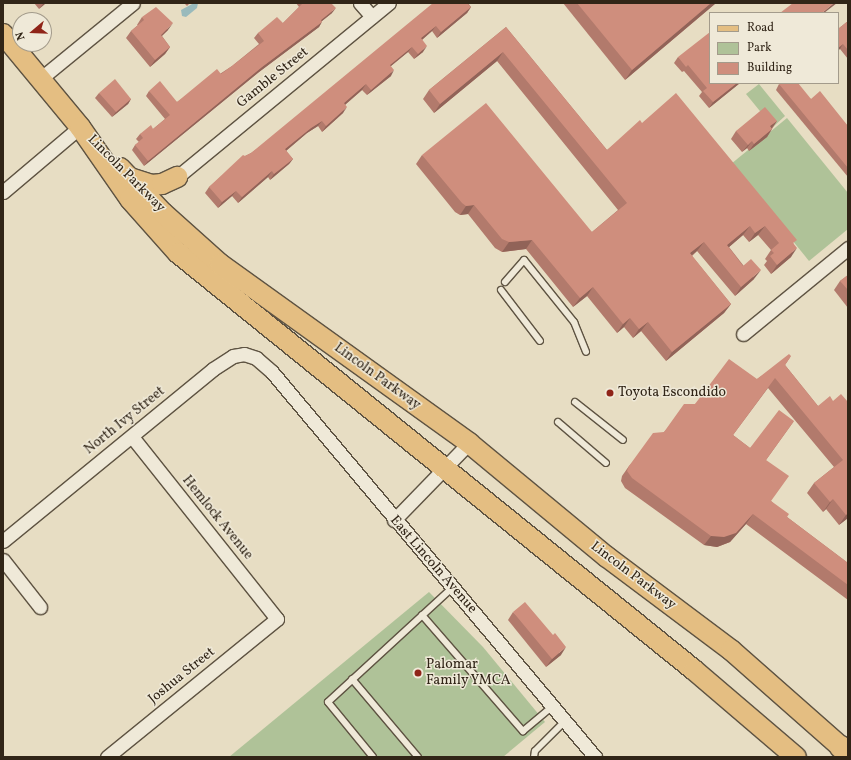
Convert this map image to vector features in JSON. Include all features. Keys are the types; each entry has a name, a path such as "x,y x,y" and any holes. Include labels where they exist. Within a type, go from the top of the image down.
{"main road":[{"path":"3,34 80,128"},
{"name":"Lincoln Parkway","path":"80,128 163,213 220,264 469,444 607,557 731,650 842,750"},
{"name":"Lincoln Parkway","path":"80,128 130,199 178,253 694,670 796,757"},
{"path":"130,178 152,185 166,183 177,177"}],"street":[{"path":"40,80 133,3"},
{"path":"360,3 372,17"},
{"name":"Gamble Street","path":"177,177 389,3"},
{"path":"3,192 80,128"},
{"path":"743,334 848,248"},
{"name":"North Ivy Street","path":"3,541 132,437 213,369 233,356 244,354 256,358 272,372"},
{"name":"East Lincoln Avenue","path":"272,372 394,520 595,757"},
{"name":"Hemlock Avenue","path":"132,437 277,619"},
{"path":"394,520 469,444"},
{"path":"3,560 40,607"},
{"name":"Joshua Street","path":"107,757 277,619"}],"lane":[{"path":"505,282 524,260 574,322 586,352"},
{"path":"501,290 540,341"},
{"path":"575,402 623,440"},
{"path":"558,422 606,463"},
{"path":"373,757 328,702 452,588"},
{"path":"422,615 523,731 553,706"},
{"path":"352,680 418,757"},
{"path":"534,757 535,751 565,721"}],"green space":[{"path":"759,84 785,116 773,127 746,94"},
{"path":"787,118 848,193 848,229 809,261 731,164"},
{"name":"Palomar Family YMCA","path":"429,592 483,647 545,722 503,757 229,757"}],"water":[{"path":"194,3 198,3 197,8 186,17 182,16 181,10"}],"building":[{"path":"303,3 331,3 336,8 321,20 322,22 262,67 148,161 135,145 143,138 140,134 151,125 153,129 170,115 149,91 160,81 177,102 217,69 221,74 264,41 258,33 277,17 283,23"},
{"path":"433,3 467,3 471,7 441,32 436,26 421,38 427,46 418,54 412,47 390,65 394,70 371,90 366,84 344,103 347,107 326,126 322,121 285,149 293,159 274,174 272,171 242,197 236,191 222,202 209,187 243,155 245,156 251,153"},
{"path":"577,3 711,3 632,70"},
{"path":"793,3 834,3 823,12 781,12"},
{"path":"156,7 173,23 161,35 170,47 155,60 131,31 144,20 142,17"},
{"path":"848,21 848,50 843,44 839,47 839,28"},
{"path":"506,27 607,150 640,120 642,123 676,93 797,240 793,243 797,248 777,265 770,256 774,253 771,250 779,243 765,226 755,233 750,226 727,245 743,266 751,259 761,270 741,287 704,242 690,253 731,304 672,352 648,322 639,329 630,318 623,324 593,287 580,298 532,240 509,242 502,239 474,205 466,206 462,203 422,155 486,103 592,232 627,203 503,52 440,104 429,90"},
{"path":"709,33 709,84 736,84 713,102 703,91 707,88 688,65 686,67 678,57"},
{"path":"115,79 131,99 116,112 99,93"},
{"path":"779,84 799,84 811,99 820,91 848,126 848,168"},
{"path":"765,107 777,121 770,126 772,129 754,144 752,141 748,145 736,131"},
{"path":"848,275 848,290 840,281"},
{"path":"789,354 791,356 785,365 818,406 830,396 833,401 841,394 848,402 848,513 846,515 833,499 830,502 814,483 843,460 775,378 733,435 750,448 779,410 794,421 766,460 789,476 771,501 789,514 787,517 848,563 848,585 753,514 736,533 724,537 711,536 632,478 627,471 653,433 664,432 684,404 695,404 729,359 757,379"},
{"path":"525,602 553,635 555,633 566,647 552,659 513,612"}],"place":[{"name":"Toyota Escondido","path":"610,393"},
{"name":"Palomar Family YMCA","path":"418,673"}]}
